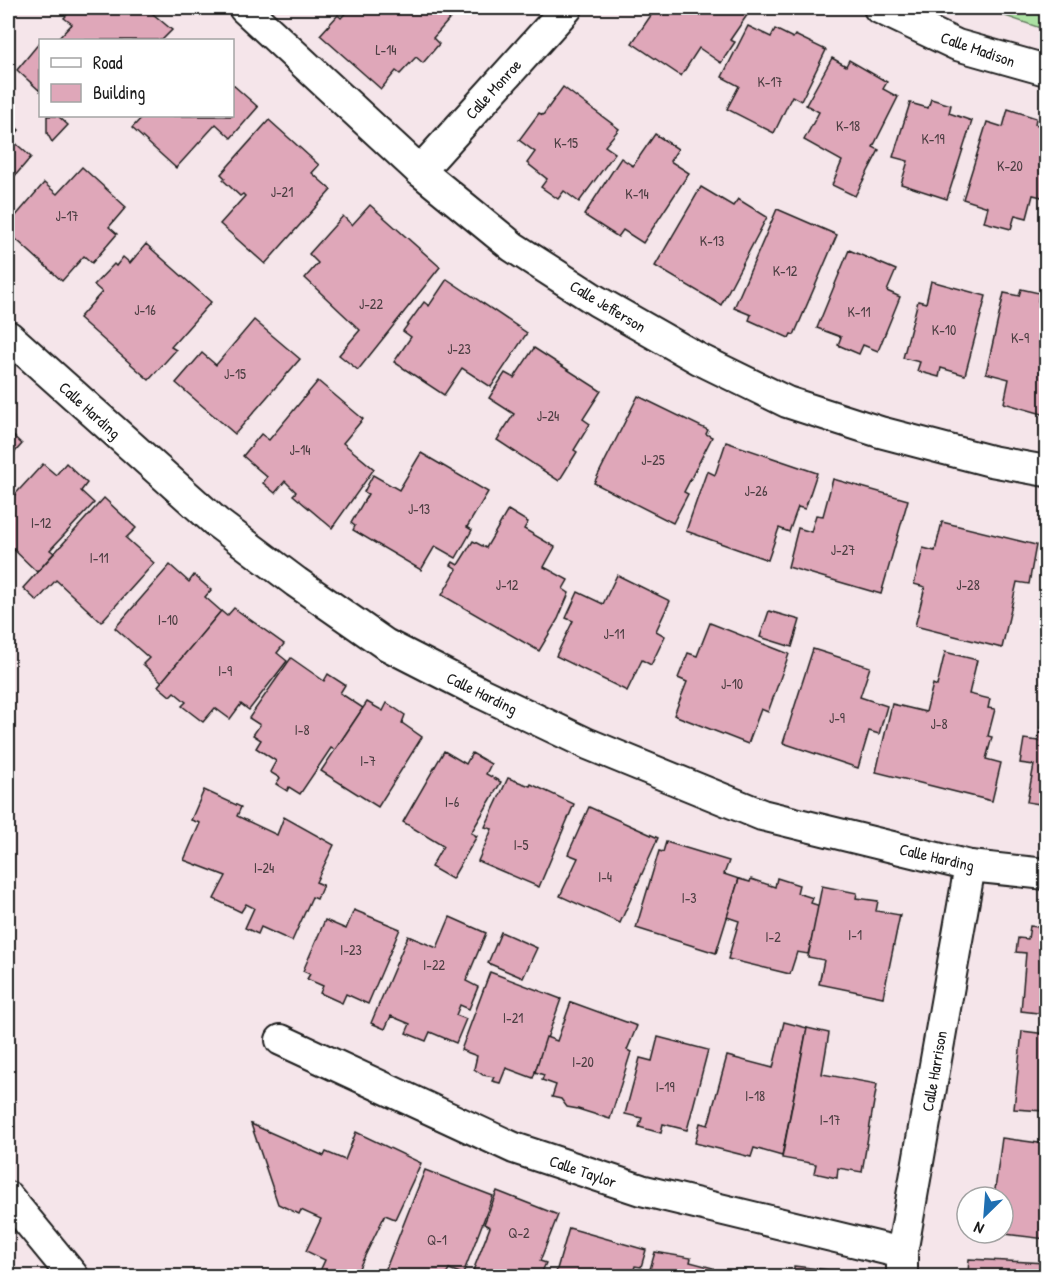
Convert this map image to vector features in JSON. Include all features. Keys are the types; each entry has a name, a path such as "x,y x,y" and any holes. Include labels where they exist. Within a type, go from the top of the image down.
{"street":[{"name":"Calle Jefferson","path":"244,8 420,171 513,247 597,301 699,359 787,402 880,432 991,461 1047,471"},
{"name":"Calle Monroe","path":"420,171 567,8"},
{"name":"Calle Madison","path":"879,8 957,45 1047,70"},
{"name":"Calle Harding","path":"8,336 216,522 296,582 385,644 588,744 762,815 970,866 1047,874"},
{"name":"Calle Harrison","path":"902,1265 970,866"},
{"name":"Calle Taylor","path":"281,1040 525,1151 641,1190 902,1265"},
{"path":"8,1197 73,1276"}],"green space":[{"path":"982,8 1046,8 1046,30"}],"building":[{"path":"73,8 146,8 172,30 163,39 58,39 72,24 64,18"},
{"path":"350,8 449,8 455,13 433,38 439,44 423,63 416,57 400,74 396,71 381,89 320,35 338,15 341,18"},
{"path":"656,8 752,8 730,40 735,42 721,63 699,48 681,76 632,43"},
{"path":"748,26 771,37 775,29 793,38 795,35 826,50 801,101 792,96 774,133 727,109 739,86 722,77"},
{"path":"39,43 39,90 17,70"},
{"path":"832,58 846,66 849,60 887,82 883,89 898,97 873,147 879,150 855,196 832,185 842,161 804,140 819,112 806,105"},
{"path":"234,86 258,107 231,138 216,124 176,168 132,128 142,117 234,117"},
{"path":"563,87 619,129 605,146 615,153 579,202 564,191 558,199 541,187 547,179 527,163 535,152 519,140 539,113 543,115"},
{"path":"931,99 951,105 949,113 972,121 947,199 901,184 908,161 893,157 910,103 928,108"},
{"path":"1008,109 1036,118 1035,124 1046,128 1044,136 1046,137 1046,198 1033,195 1027,218 1015,215 1011,229 984,222 988,207 963,199 987,122 1003,127"},
{"path":"47,117 59,117 68,125 52,142 47,133"},
{"path":"8,120 19,130 11,139 31,157 8,184"},
{"path":"269,120 319,165 312,173 331,190 265,264 220,224 245,196 243,194 240,196 223,180 225,178 221,174"},
{"path":"655,134 678,149 670,161 689,173 643,243 623,230 618,237 584,215 621,158 633,166"},
{"path":"82,167 126,207 109,227 117,234 92,263 84,256 62,281 8,232 8,225 44,183 57,194"},
{"path":"701,187 733,206 738,199 767,217 721,305 655,266"},
{"path":"370,205 440,267 358,370 339,355 360,330 305,278 318,263 309,254 343,216 352,225"},
{"path":"777,209 837,235 794,335 791,334 789,338 749,320 751,315 734,308"},
{"path":"146,244 211,302 171,347 176,350 149,380 79,318 102,292 94,285 123,257 130,263"},
{"path":"849,250 896,270 887,291 900,297 878,351 863,345 859,354 838,345 841,337 817,328"},
{"path":"447,279 527,333 491,387 462,368 444,395 394,362 411,337 403,331 424,302 429,306"},
{"path":"931,281 986,296 965,375 941,368 939,377 917,371 920,362 903,358 918,301 926,303"},
{"path":"1021,289 1039,293 1038,301 1046,303 1046,415 1004,403 1009,379 986,373 1004,293 1019,296"},
{"path":"254,320 300,359 235,434 176,383 202,353 216,365"},
{"path":"534,348 601,391 583,419 590,424 574,450 577,452 559,481 497,440 514,414 489,398 505,373 514,378"},
{"path":"318,381 363,419 343,443 374,469 332,528 293,495 296,492 285,481 275,493 263,483 267,477 243,456 261,434 269,440"},
{"path":"638,396 708,430 706,434 712,437 684,492 688,494 673,523 594,483"},
{"path":"8,431 22,444 8,460"},
{"path":"726,442 817,473 805,509 798,507 789,532 779,528 768,560 686,531 707,471 715,475"},
{"path":"421,453 488,492 467,527 472,530 456,558 435,546 421,570 353,530 355,526 351,523 368,494 364,492 373,475 399,490"},
{"path":"66,463 87,483 81,491 94,503 50,550 54,553 37,572 8,544 8,502 43,464 56,475"},
{"path":"833,479 908,500 881,594 788,567 798,528 811,532 816,515 823,516"},
{"path":"104,498 136,528 126,538 154,563 101,622 56,580 37,601 23,588"},
{"path":"508,510 528,522 524,529 555,547 544,567 568,580 563,589 569,593 558,619 539,651 442,595 457,569 451,565 453,562 458,565 473,541 486,548"},
{"path":"942,522 1036,545 1029,584 1017,582 1002,648 915,626 925,587 914,584 923,548 935,551"},
{"path":"170,565 189,582 194,575 211,590 205,597 221,611 162,682 143,664 149,658 115,628"},
{"path":"617,575 670,601 656,631 665,636 651,665 642,660 627,691 556,656 573,621 566,618 578,592 603,604"},
{"path":"234,608 284,644 277,653 287,661 249,710 241,704 230,719 215,708 203,722 182,706 186,702 174,692 170,696 158,686 221,611 227,616"},
{"path":"769,611 800,620 792,647 760,637"},
{"path":"710,623 789,654 768,712 761,709 748,744 674,715 687,682 678,678 688,653 697,656"},
{"path":"813,649 870,667 860,697 887,706 879,734 869,731 858,768 783,743"},
{"path":"945,652 977,660 969,694 990,699 988,708 995,709 988,736 992,737 986,759 1001,763 992,801 876,772 892,704 926,712 933,684 937,686"},
{"path":"291,658 324,681 328,674 345,685 340,693 363,708 335,750 331,748 300,794 289,787 287,791 276,784 280,778 270,772 276,761 256,748 261,740 253,735 260,725 249,718"},
{"path":"367,702 383,711 387,703 405,715 402,723 422,737 378,807 321,771"},
{"path":"1044,705 1046,705 1046,805 1027,802 1034,765 1020,763 1024,739 1038,741"},
{"path":"444,751 466,764 472,753 491,764 486,774 501,782 471,833 477,836 452,879 431,867 443,846 403,822"},
{"path":"508,778 530,786 531,784 574,804 539,887 478,861 492,829 485,827"},
{"path":"204,790 241,807 237,816 277,835 284,817 334,845 316,882 323,885 317,899 312,897 292,941 261,927 258,934 245,928 254,908 246,904 241,912 214,899 226,876 184,860 200,823 191,820"},
{"path":"589,807 658,838 620,923 560,896 578,858 568,854"},
{"path":"666,842 729,861 724,874 739,879 716,953 636,928 659,851 663,852"},
{"path":"777,878 799,885 797,893 813,898 811,903 820,906 808,954 797,952 790,974 728,959 739,921 727,917 739,879 750,882 751,879 775,887"},
{"path":"822,886 857,893 856,898 878,901 876,911 900,915 883,997 819,984 824,960 808,957"},
{"path":"354,910 400,929 368,1004 346,994 342,1003 320,993 323,986 307,979 310,974 303,971 325,920 346,929"},
{"path":"450,917 486,933 466,981 478,987 469,1009 460,1005 456,1015 466,1019 456,1043 430,1032 426,1041 406,1033 410,1024 391,1016 385,1029 371,1023 408,936 437,948"},
{"path":"1030,926 1046,928 1046,1014 1021,1011 1026,953 1016,952 1018,938 1028,939"},
{"path":"501,932 537,948 523,978 488,963"},
{"path":"490,972 561,999 533,1078 506,1068 500,1083 492,1081 494,1077 483,1075 474,1069 477,1056 461,1050"},
{"path":"571,1002 637,1026 627,1050 631,1052 610,1119 567,1107 561,1099 552,1097 556,1085 542,1080 544,1075 535,1072 546,1037 557,1041"},
{"path":"784,1022 807,1028 782,1156 754,1148 751,1157 695,1143 700,1123 708,1125 727,1056 773,1068"},
{"path":"807,1028 829,1033 822,1074 877,1084 862,1172 838,1168 837,1178 814,1173 816,1164 782,1158"},
{"path":"1022,1031 1046,1034 1046,1123 1043,1123 1044,1111 1014,1109"},
{"path":"658,1037 708,1050 687,1130 663,1124 661,1133 639,1127 642,1118 625,1114 640,1058 652,1061"},
{"path":"251,1124 324,1156 326,1152 345,1160 356,1132 421,1163 395,1219 385,1215 355,1276 327,1276 319,1273 325,1260 306,1251 321,1219 301,1210 299,1214 278,1204"},
{"path":"1002,1138 1046,1144 1046,1239 1015,1235 1015,1185 996,1185"},
{"path":"425,1170 493,1196 463,1274 449,1269 446,1276 383,1276"},
{"path":"497,1191 558,1215 540,1261 546,1263 540,1276 471,1276 490,1227 484,1224"},
{"path":"569,1228 646,1250 641,1267 635,1266 632,1276 555,1276"},
{"path":"655,1252 691,1258 690,1262 713,1268 711,1276 648,1276"},
{"path":"969,1259 1046,1263 1046,1276 958,1276 958,1272 968,1273"},
{"path":"794,1266 828,1270 829,1276 794,1276"}]}
